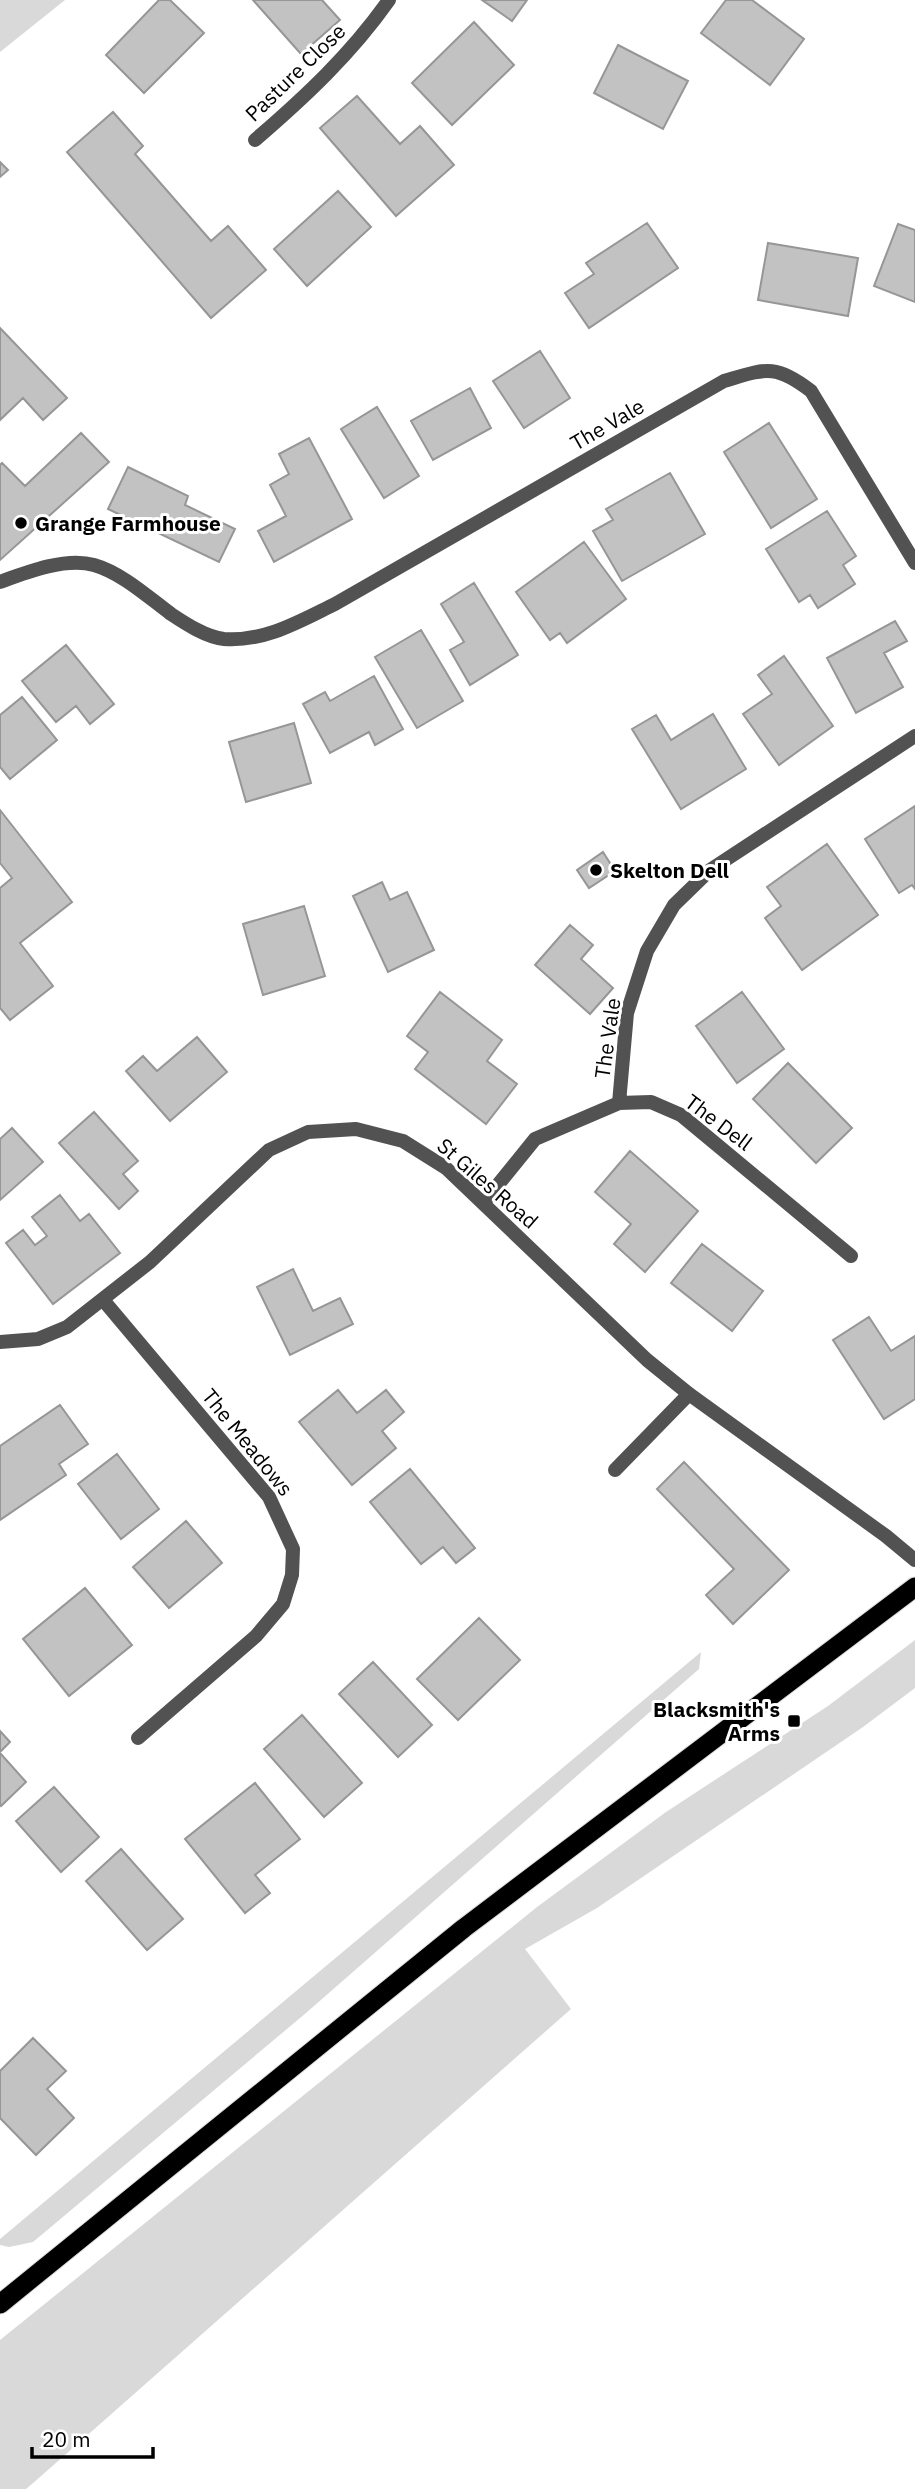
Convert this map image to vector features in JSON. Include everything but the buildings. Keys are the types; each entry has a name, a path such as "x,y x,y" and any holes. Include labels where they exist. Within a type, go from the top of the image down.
{"highway":[{"path":"0,2302 464,1928 915,1587"}],"street":[{"name":"Pasture Close","path":"255,141 316,88 367,32 389,0"},
{"name":"The Vale","path":"0,582 66,564 94,565 128,582 187,625 221,639 249,639 284,629 335,604 724,381 761,370 788,373 811,391 915,563"},
{"name":"The Vale","path":"619,1103 627,1013 647,951 674,905 710,870 915,736"},
{"name":"The Dell","path":"484,1202 535,1139 619,1103 651,1102 681,1115 851,1256"},
{"name":"St Giles Road","path":"0,1342 38,1339 67,1327 104,1301 270,1150 308,1132 356,1129 403,1141 446,1168 628,1342 689,1394 886,1536 915,1560"},
{"name":"The Meadows","path":"104,1301 269,1497 293,1549 292,1575 284,1604 256,1636 138,1738"},
{"path":"615,1470 689,1394"}],"shaded area":[{"path":"0,0 65,0 0,52"},
{"path":"915,1640 915,1688 863,1727 597,1908 525,1949 571,2009 32,2484 26,2489 0,2489 0,2340 537,1907 666,1812 828,1706"},
{"path":"701,1652 699,1669 306,2013 33,2242 9,2247 0,2245 0,2239"}],"place":[{"name":"Grange Farmhouse","path":"21,523"},
{"name":"Skelton Dell","path":"596,870"},
{"name":"Blacksmith's Arms","path":"794,1721"}]}
